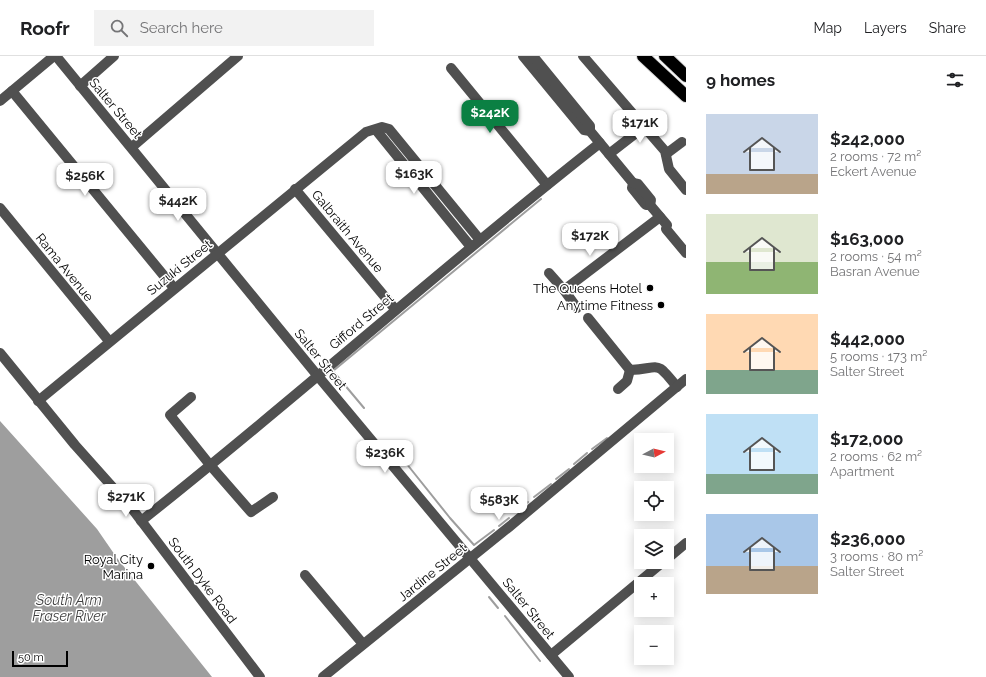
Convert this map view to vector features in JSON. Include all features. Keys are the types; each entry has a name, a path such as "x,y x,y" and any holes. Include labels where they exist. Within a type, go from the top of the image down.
{"highway":[{"path":"643,56 686,96"},
{"path":"665,56 686,76"}],"street":[{"name":"Salter Street","path":"55,56 218,252 317,375 569,677"},
{"path":"0,101 55,56"},
{"path":"80,86 114,56"},
{"path":"132,148 238,56"},
{"path":"523,56 584,130 590,131"},
{"path":"534,56 590,126 590,131 633,184 632,188 646,205 650,205 660,216 667,225 666,229 686,253"},
{"path":"583,56 666,154 669,169 686,190"},
{"path":"451,68 547,185"},
{"path":"12,91 174,288"},
{"path":"609,154 658,116"},
{"path":"470,247 376,130 382,127 389,129 480,240"},
{"name":"Suzuki Street","path":"38,401 366,132 376,130"},
{"path":"666,154 682,142"},
{"name":"Gifford Street","path":"141,520 210,465 470,247 600,143"},
{"name":"Galbraith Avenue","path":"295,189 395,309"},
{"name":"Rama Avenue","path":"0,208 109,342"},
{"path":"564,290 660,216"},
{"path":"667,225 671,225 686,243"},
{"path":"549,273 577,308"},
{"path":"588,318 630,370"},
{"name":"South Dyke Road","path":"0,353 38,401 141,520 260,677"},
{"path":"630,370 652,366 660,367 677,386"},
{"path":"618,389 627,381 630,370"},
{"name":"Jardine Street","path":"323,677 471,558 686,379"},
{"path":"191,397 170,415 210,465 251,512 273,497"},
{"path":"674,553 686,543"},
{"path":"550,655 654,569"},
{"path":"305,575 363,644"}],"water":[{"name":"South Arm Fraser River","path":"0,421 97,529 117,558 212,677 0,677"}],"waterway":[{"path":"364,408 333,371 541,199"},
{"path":"592,449 607,438"},
{"path":"574,464 587,453"},
{"path":"406,463 450,518 474,545 494,530"},
{"path":"556,479 569,469"},
{"path":"534,497 551,484"},
{"path":"517,510 528,502"},
{"path":"499,526 509,518"},
{"path":"489,597 498,608"},
{"path":"505,616 540,661"}],"place":[{"name":"The Queens Hotel","path":"650,288"},
{"name":"Anytime Fitness","path":"661,305"},
{"name":"Royal City Marina","path":"151,566"}]}
